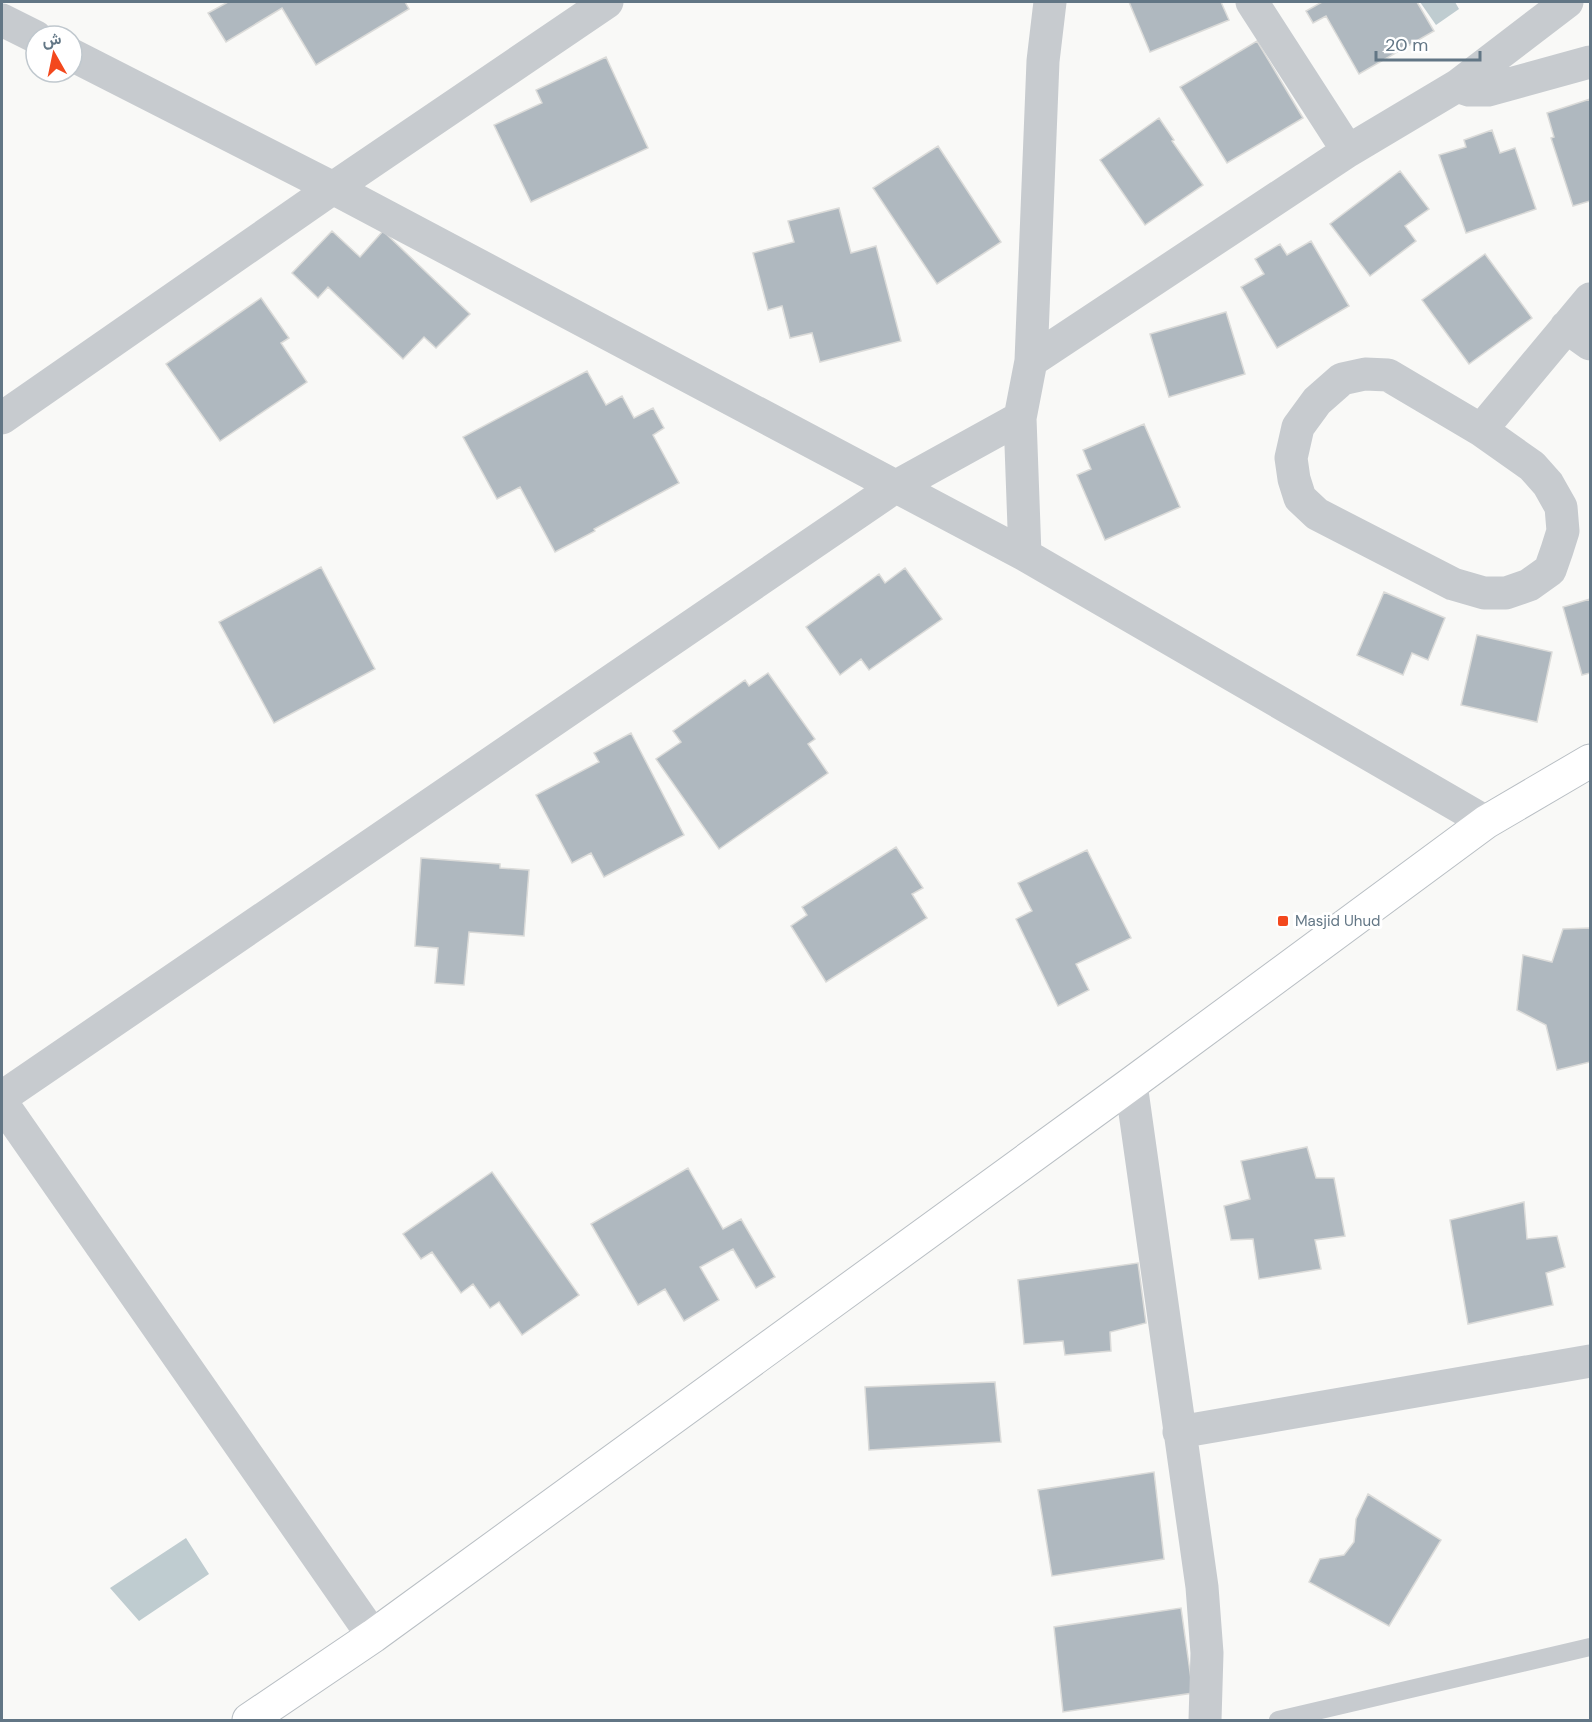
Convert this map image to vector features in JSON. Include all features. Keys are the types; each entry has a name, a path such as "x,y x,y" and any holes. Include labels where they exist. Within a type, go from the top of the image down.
{"main road":[{"path":"249,1720 373,1636 1131,1084 1486,822 1590,761"}],"street":[{"path":"2,418 333,188 607,2"},
{"path":"1025,555 1020,418 1031,361 1043,61 1050,2"},
{"path":"1252,2 1348,151"},
{"path":"1031,361 1348,151 1457,86 1568,2"},
{"path":"2,20 24,31"},
{"path":"84,61 333,188 1025,555 1486,822"},
{"path":"1457,86 1469,90 1488,90 1590,63"},
{"path":"1480,430 1578,335 1590,299"},
{"path":"1365,374 1388,375 1480,430 1532,466 1548,484 1561,507 1563,531 1550,570 1529,585 1506,593 1484,593 1453,584 1317,514 1300,498 1291,458 1298,427 1317,401 1342,380 1365,374"},
{"path":"2,1097 895,487 1020,418"},
{"path":"1131,1084 1202,1587 1207,1653 1205,1720"},
{"path":"2,1103 373,1636"},
{"path":"1179,1432 1590,1361"}],"lane":[{"path":"1278,1720 1590,1647"}],"shaded area":[{"path":"1420,2 1455,2 1459,9 1436,25"},
{"path":"186,1538 209,1574 139,1621 110,1588"}],"building":[{"path":"228,2 405,2 409,9 316,65 282,8 226,42 208,13"},
{"path":"1129,2 1221,2 1229,20 1150,52"},
{"path":"1322,2 1417,2 1434,31 1359,74 1326,16 1313,23 1306,11"},
{"path":"1257,41 1303,118 1227,163 1180,87"},
{"path":"606,57 648,148 531,202 494,125 542,103 536,90"},
{"path":"1590,99 1590,201 1573,206 1551,138 1554,137 1547,113"},
{"path":"1159,118 1203,185 1145,225 1100,160"},
{"path":"1492,130 1500,153 1515,148 1536,209 1466,233 1439,155 1466,147 1464,140"},
{"path":"938,146 1001,242 937,284 873,188"},
{"path":"1400,171 1429,209 1405,226 1416,241 1370,276 1330,224"},
{"path":"839,208 851,253 876,246 901,341 820,362 812,333 790,338 782,306 768,310 753,253 794,242 788,221"},
{"path":"332,231 360,257 383,231 470,314 436,348 424,337 403,359 328,287 318,298 292,273"},
{"path":"1311,241 1349,306 1277,348 1241,287 1264,274 1255,259 1280,244 1287,255"},
{"path":"1485,254 1532,318 1469,364 1422,300"},
{"path":"261,298 289,338 281,343 307,382 220,441 166,364"},
{"path":"1226,312 1245,374 1169,397 1150,334"},
{"path":"587,371 606,405 622,396 634,418 653,408 664,428 653,435 679,483 555,552 520,487 497,499 463,437"},
{"path":"1144,424 1180,507 1105,540 1077,475 1091,469 1083,450"},
{"path":"321,567 375,669 274,723 219,622"},
{"path":"905,568 942,619 869,670 861,659 840,675 806,627 879,574 885,583"},
{"path":"1384,592 1445,618 1428,660 1412,653 1403,675 1357,655"},
{"path":"1590,599 1590,673 1582,675 1563,607"},
{"path":"1477,635 1552,652 1537,722 1461,705"},
{"path":"768,673 815,739 808,744 828,773 719,849 656,759 681,742 673,731 745,680 749,686"},
{"path":"631,733 684,835 604,877 591,853 572,863 536,795 599,762 594,753"},
{"path":"896,847 923,888 912,894 927,918 826,982 791,926 807,915 802,907"},
{"path":"1087,850 1131,938 1076,964 1089,990 1058,1006 1016,919 1032,911 1018,883"},
{"path":"421,858 500,864 500,868 529,870 524,936 469,932 464,985 435,983 438,948 415,946"},
{"path":"1590,928 1590,1062 1557,1070 1546,1025 1517,1010 1523,955 1552,962 1563,929"},
{"path":"1307,1147 1316,1178 1334,1178 1345,1236 1315,1240 1321,1269 1259,1279 1253,1239 1231,1240 1224,1206 1250,1199 1241,1161"},
{"path":"688,1168 723,1229 741,1219 775,1277 756,1288 733,1249 700,1267 719,1300 684,1321 665,1289 638,1305 591,1224"},
{"path":"492,1172 579,1295 522,1335 499,1302 490,1308 473,1284 461,1293 432,1252 421,1259 403,1234"},
{"path":"1524,1202 1527,1239 1557,1236 1565,1267 1546,1273 1553,1305 1468,1324 1450,1220"},
{"path":"1138,1263 1146,1323 1110,1332 1111,1351 1065,1355 1063,1341 1024,1344 1018,1280"},
{"path":"995,1382 1001,1442 869,1450 865,1387"},
{"path":"1154,1472 1164,1559 1052,1576 1038,1490"},
{"path":"1368,1494 1441,1540 1389,1626 1309,1582 1320,1559 1344,1555 1354,1542 1356,1519"},
{"path":"1181,1608 1193,1693 1063,1712 1054,1627"}],"place":[{"name":"Masjid Uhud","path":"1283,921"}]}
